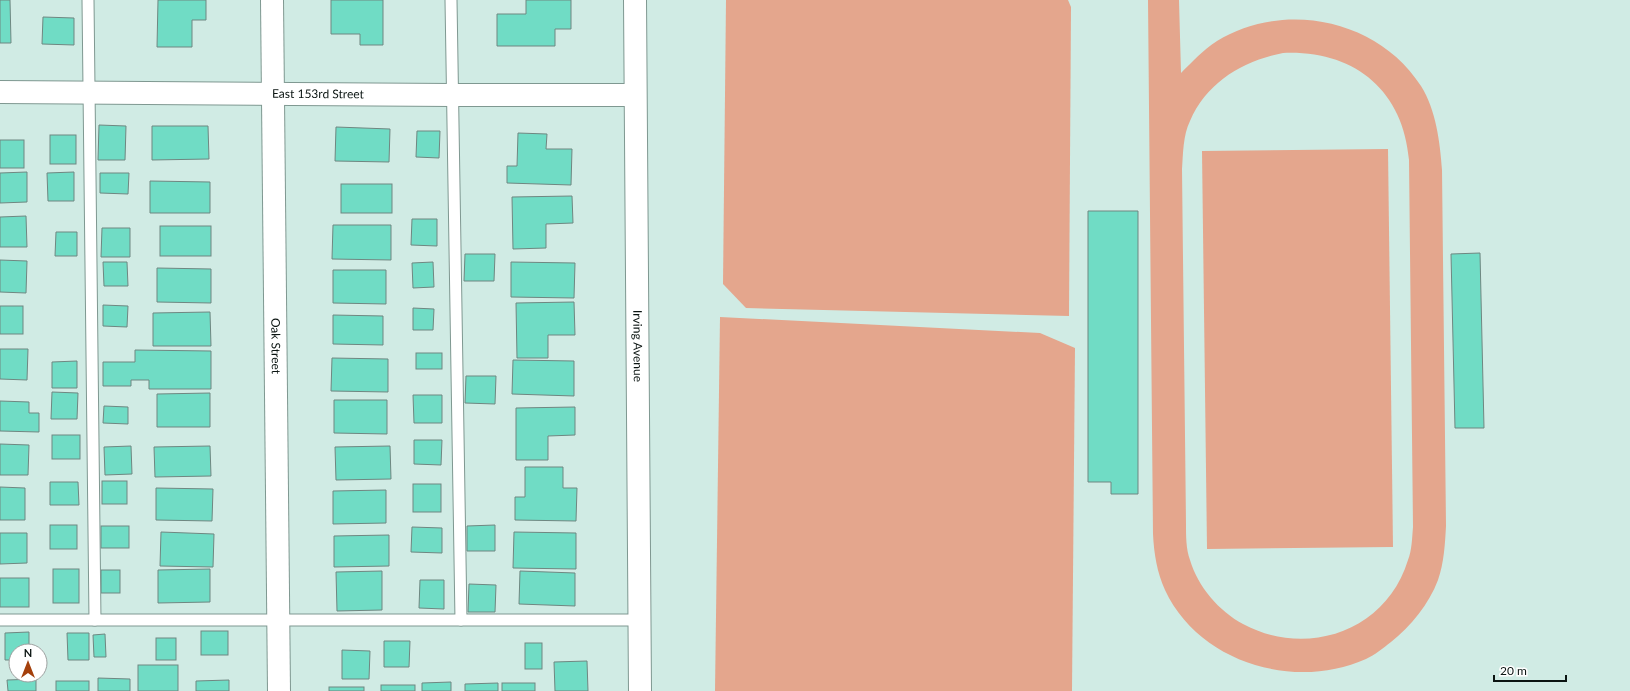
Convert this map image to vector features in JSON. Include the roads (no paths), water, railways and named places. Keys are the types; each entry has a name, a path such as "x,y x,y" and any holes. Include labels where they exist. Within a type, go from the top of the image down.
{"street":[{"name":"Oak Street","path":"272,0 279,691"},
{"name":"Irving Avenue","path":"634,0 640,691"},
{"name":"East 153rd Street","path":"0,92 452,96 635,95"}],"lane":[{"path":"88,0 95,620"},
{"path":"451,0 461,620"},
{"path":"0,620 639,620"}]}
